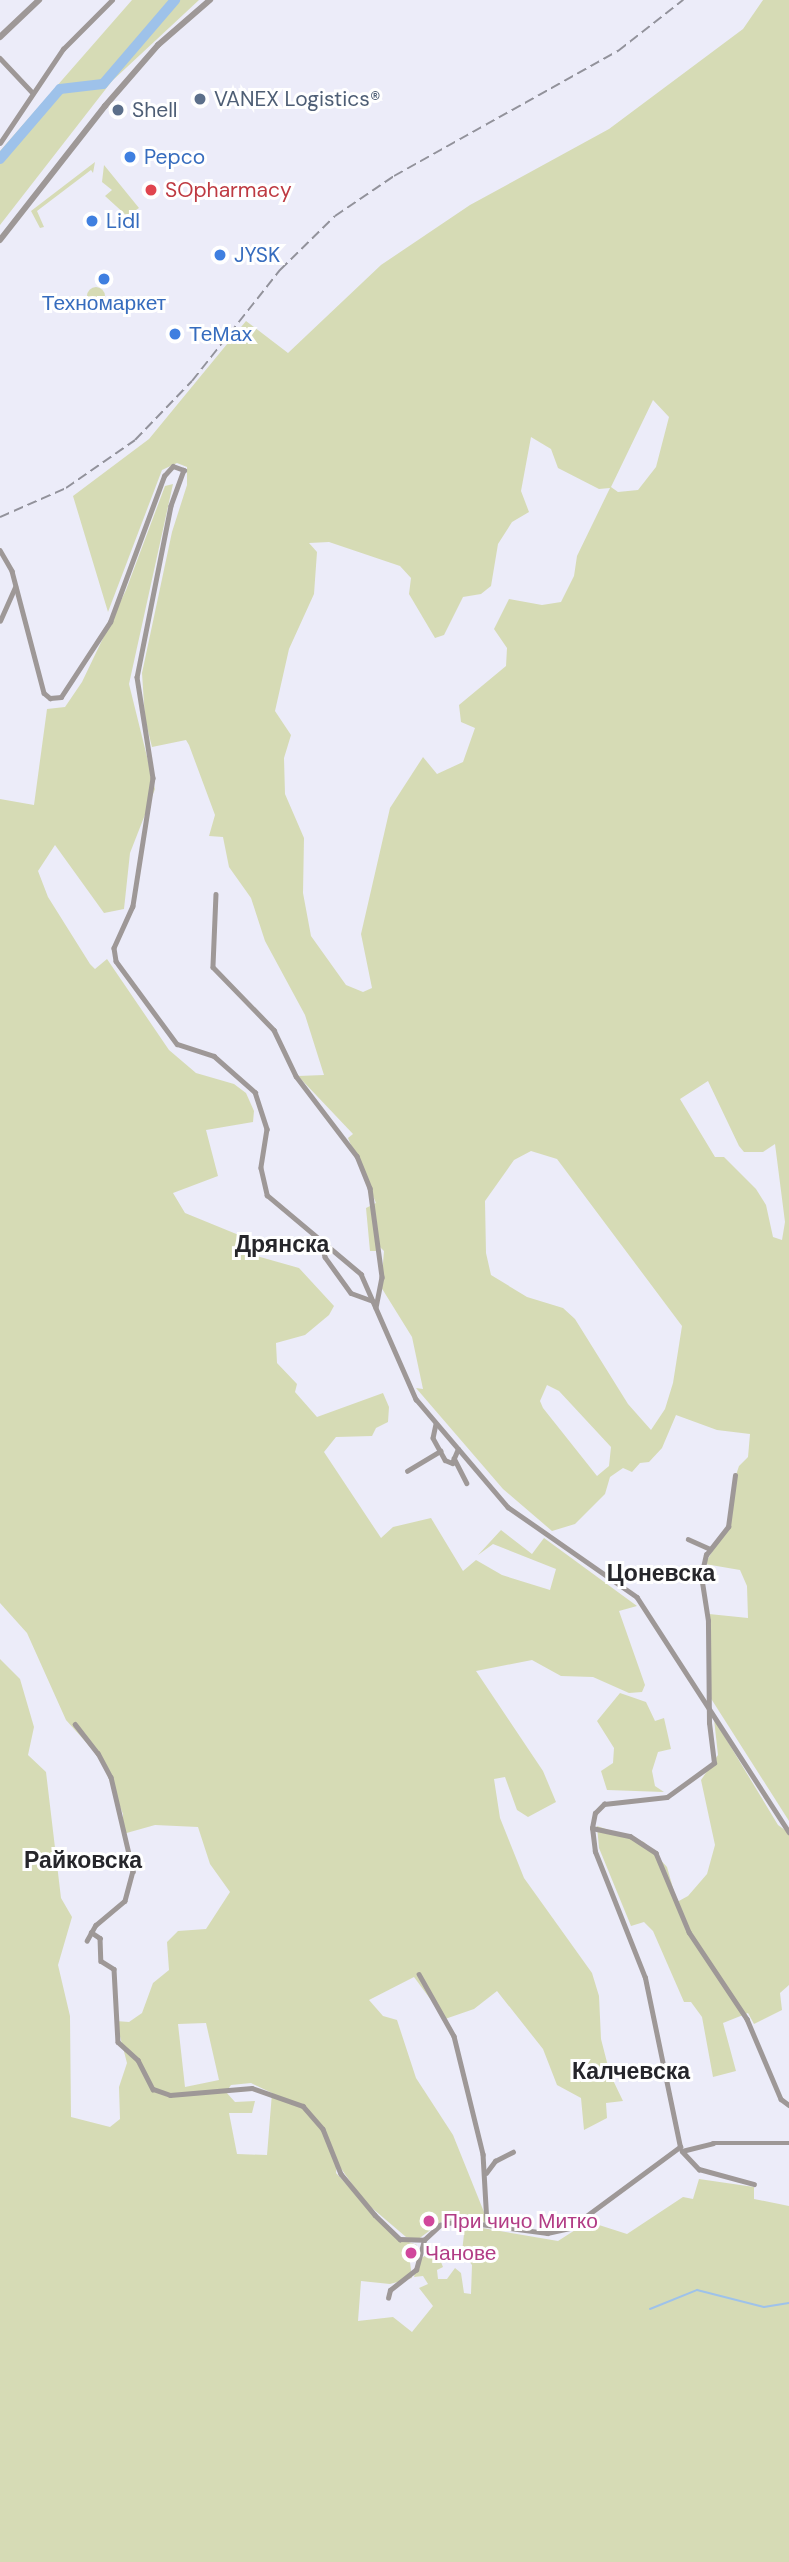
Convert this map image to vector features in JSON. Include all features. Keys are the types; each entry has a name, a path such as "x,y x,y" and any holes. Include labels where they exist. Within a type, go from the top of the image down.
{"street":[{"path":"0,37 39,0"},
{"path":"0,143 63,49 112,0"},
{"path":"0,240 105,106 158,46 210,0"},
{"path":"0,58 34,93"},
{"path":"0,550 15,586 44,693 50,698 61,698 110,622 164,477 173,466 184,470 171,506 137,677 153,778 133,906 113,953 134,990 177,1044 214,1056 255,1092 267,1129 261,1168 267,1195 361,1273 405,1380 436,1424 520,1517 637,1597 709,1702 789,1832"},
{"path":"0,621 15,586"},
{"path":"216,894 213,967 274,1030 296,1076 357,1156 370,1188 382,1277 376,1308"},
{"path":"319,1238 325,1257 351,1293 373,1301"},
{"path":"436,1424 433,1438 447,1462 454,1458 458,1449"},
{"path":"407,1471 440,1451"},
{"path":"454,1458 467,1483"},
{"path":"735,1475 728,1527 710,1549 701,1576 708,1621 709,1702 715,1759 712,1766 667,1797 604,1804 596,1813 592,1828 595,1852 645,1978 681,2149 699,2169 754,2184"},
{"path":"688,1538 710,1549"},
{"path":"75,1724 99,1753 111,1777 133,1871 125,1901 91,1932 87,1941"},
{"path":"592,1828 630,1836 656,1853 688,1932 747,2019 781,2099 789,2105"},
{"path":"91,1932 100,1938 101,1961 114,1969 118,2042 138,2060 153,2089 170,2095 260,2088 303,2106 323,2129 341,2174 374,2215 400,2239 424,2240"},
{"path":"419,1974 454,2036 485,2173 487,2224"},
{"path":"388,2298 390,2290 416,2270 424,2240 450,2220 547,2233 570,2228 681,2149 713,2143 789,2143"},
{"path":"485,2173 495,2161 513,2152"}],"green space":[{"path":"132,0 199,0 112,81 0,225 0,151"},
{"path":"763,0 789,0 789,1821 710,1697 709,1614 748,1618 747,1586 740,1570 705,1564 732,1517 734,1481 739,1466 748,1457 750,1434 717,1430 676,1415 662,1448 649,1462 640,1463 632,1472 623,1468 610,1477 605,1494 575,1524 552,1531 503,1489 416,1388 423,1389 412,1337 381,1287 384,1251 379,1246 377,1251 370,1251 366,1208 376,1203 348,1138 353,1134 298,1076 324,1075 305,1015 265,941 251,898 229,867 223,837 209,836 215,815 189,745 186,740 152,747 145,719 142,673 172,532 187,485 187,467 177,463 162,470 108,612 73,496 149,439 246,321 288,353 381,265 470,205 609,129 743,29","holes":["653,400 669,417 656,467 638,490 618,492 611,487","531,437 551,449 558,468 599,489 610,488 577,556 574,576 561,602 542,605 509,599 494,629 507,648 506,666 459,705 461,722 475,728 463,762 437,774 423,757 390,808 361,934 372,988 363,992 346,985 311,936 303,893 304,838 285,794 284,758 291,735 275,711 289,649 314,594 317,552 309,543 329,542 400,566 411,578 409,594 435,638 444,635 463,597 481,594 491,586 498,544 512,522 529,512 521,491","708,1081 744,1152 763,1152 775,1144 785,1222 782,1240 773,1237 766,1205 756,1189 724,1157 715,1157 680,1099","531,1151 557,1159 682,1326 673,1383 665,1409 651,1430 628,1404 575,1319 563,1308 527,1297 491,1275 486,1253 485,1201 514,1160","547,1385 559,1391 611,1447 609,1466 597,1476 540,1401"]},
{"path":"95,162 93,173 91,170 37,211 44,227 40,228 31,211"},
{"path":"104,165 139,208 127,216 105,196 112,190 102,182"},
{"path":"96,287 102,290 105,296 102,302 96,305 90,302 87,296 90,290"},
{"path":"173,484 129,684 155,789 130,853 124,909 104,913 55,845 38,871 48,897 90,964 95,969 107,959 169,1050 196,1073 234,1084 246,1093 254,1111 253,1122 206,1130 218,1176 173,1193 185,1213 251,1240 254,1247 250,1254 299,1268 334,1306 329,1315 305,1335 276,1343 277,1363 297,1384 295,1392 317,1417 383,1393 389,1407 388,1422 376,1428 372,1436 336,1437 324,1452 381,1538 393,1527 431,1518 463,1571 476,1560 502,1575 550,1590 556,1569 493,1544 478,1555 501,1530 532,1554 544,1538 637,1606 619,1611 645,1685 642,1692 629,1693 593,1677 561,1676 532,1660 476,1671 543,1771 556,1802 528,1817 517,1810 505,1777 494,1779 500,1818 524,1878 592,1973 599,1996 601,2039 610,2074 623,2101 606,2103 607,2118 584,2130 581,2098 557,2085 543,2049 497,1991 474,2009 445,2019 414,1977 369,2000 383,2016 397,2020 416,2078 453,2135 488,2222 444,2220 417,2240 406,2237 365,2202 337,2163 336,2173 395,2237 417,2245 410,2262 412,2278 390,2284 361,2281 358,2321 393,2317 412,2332 433,2306 419,2288 428,2284 423,2276 414,2277 418,2260 438,2248 453,2248 450,2259 441,2262 443,2267 437,2270 438,2279 447,2279 455,2268 461,2273 464,2293 471,2294 472,2265 462,2252 465,2225 558,2241 594,2218 599,2225 627,2234 683,2197 693,2199 699,2179 754,2187 754,2199 789,2206 789,2562 0,2562 0,1659 20,1679 34,1727 28,1755 46,1772 61,1898 72,1917 58,1965 70,2016 71,2117 110,2127 120,2119 119,2087 127,2063 116,2021 129,2022 142,2013 153,1983 169,1970 167,1942 178,1931 206,1929 230,1892 210,1864 198,1827 155,1825 123,1834 123,1814 101,1759 66,1720 27,1633 0,1603 0,799 34,805 47,709 65,707 82,682 126,590 165,486","holes":["206,2023 219,2080 185,2087 178,2024","251,2083 272,2093 267,2155 237,2154 229,2113 252,2113 255,2101 235,2102 226,2092 231,2085"]},
{"path":"620,1693 646,1702 655,1721 664,1718 671,1749 658,1752 652,1771 655,1786 664,1792 607,1790 601,1771 613,1763 614,1748 597,1721"},
{"path":"714,1719 778,1825 789,1833 789,1985 780,1993 782,2010 754,2024 748,2013 723,2023 736,2071 713,2077 702,2017 691,2002 684,2002 653,1931 644,1922 631,1926 599,1848 597,1826 644,1842 667,1867 677,1902 688,1896 707,1874 715,1845 701,1780 718,1755"}],"waterway":[{"path":"0,159 60,89 103,84 175,0"},
{"path":"650,2309 697,2290 764,2307 789,2303"}],"railway":[{"path":"0,517 66,488 135,440 192,381 280,270 335,216 394,176 618,51 683,0"}],"place":[{"name":"VANEX Logistics®","path":"200,99"},
{"name":"Shell","path":"118,110"},
{"name":"Pepco","path":"130,157"},
{"name":"SOpharmacy","path":"151,190"},
{"name":"Lidl","path":"92,221"},
{"name":"JYSK","path":"220,255"},
{"name":"Техномаркет","path":"104,279"},
{"name":"ТеМах","path":"175,334"},
{"name":"При чичо Митко","path":"429,2221"},
{"name":"Чанове","path":"411,2253"}],"district":[{"name":"Дрянска","path":"282,1244"},
{"name":"Цоневска","path":"661,1573"},
{"name":"Райковска","path":"83,1860"},
{"name":"Калчевска","path":"631,2071"}]}
